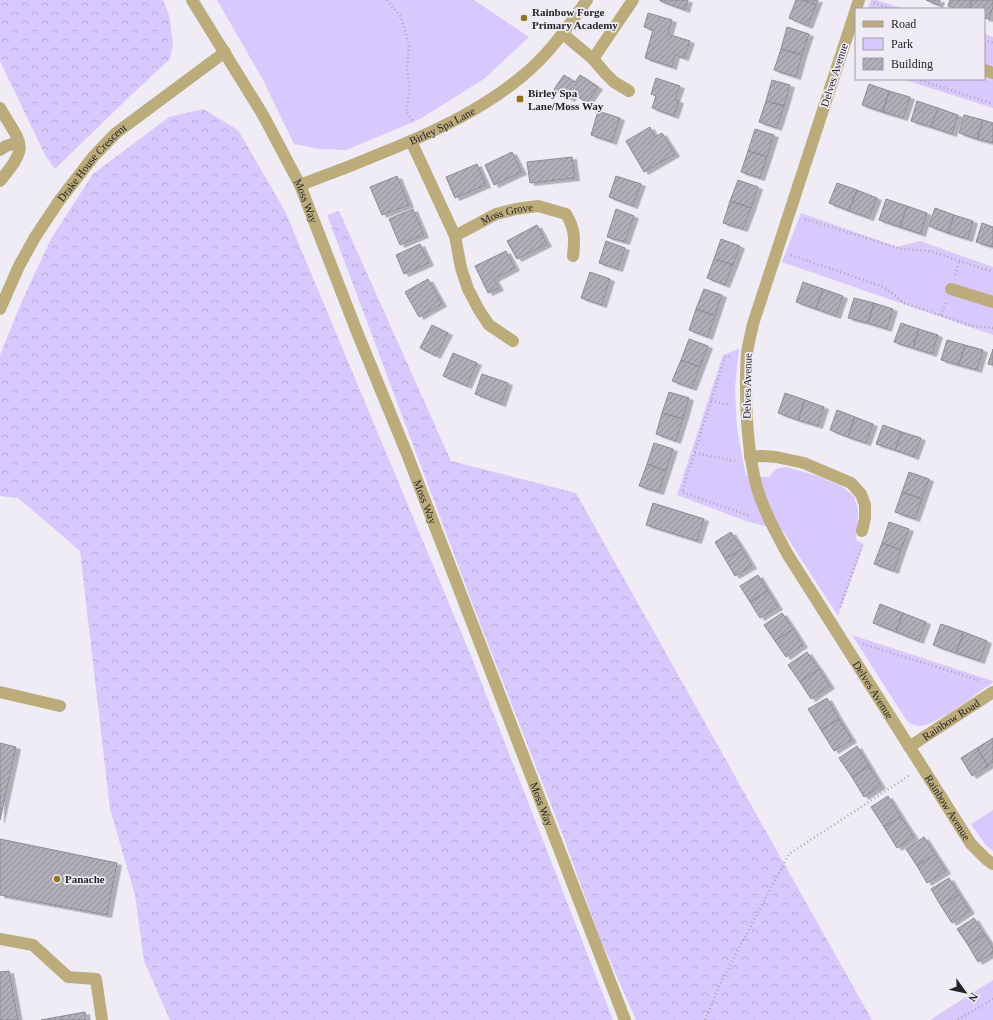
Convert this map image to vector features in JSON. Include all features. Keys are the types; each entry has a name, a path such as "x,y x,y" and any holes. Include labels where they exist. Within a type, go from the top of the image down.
{"street":[{"name":"Moss Way","path":"192,0 263,115 300,186 407,454 625,1020"},
{"name":"Birley Spa Lane","path":"300,186 346,169 416,139 460,118 498,95 521,78 543,57 563,34 586,0"},
{"path":"593,59 633,0"},
{"name":"Delves Avenue","path":"852,30 753,324 747,355 747,436 758,489 770,521 788,555 909,747"},
{"path":"563,34 593,59 604,73 614,82 629,90"},
{"name":"Drake House Crescent","path":"0,309 19,266 35,237 59,201 93,157 116,133 225,52"},
{"path":"0,108 16,133 20,147 19,154 0,181"},
{"path":"416,139 455,236 461,268 468,289 489,325 513,341"},
{"path":"0,150 6,146 19,142"},
{"name":"Moss Grove","path":"455,236 496,214 538,206 566,214 572,225 575,241 573,256"},
{"path":"951,289 993,302"},
{"path":"751,461 762,456 776,457 804,463 851,483 860,494 865,505 865,518 862,530"},
{"name":"Rainbow Road","path":"909,747 989,687"},
{"path":"0,692 60,706"},
{"name":"Rainbow Avenue","path":"909,747 972,844 986,859 993,864"},
{"path":"0,939 33,945 68,977 96,979 102,1020"}],"path":[{"path":"387,0 401,17 409,45 407,70 410,89 406,111 416,139"},
{"path":"865,1 888,8"},
{"path":"920,80 993,104"},
{"path":"789,214 902,249 930,251 993,272"},
{"path":"777,251 884,287 904,303 973,326 993,328"},
{"path":"747,355 725,357 682,492 744,514 770,521"},
{"path":"695,453 751,461"},
{"path":"833,626 865,538 862,530"},
{"path":"840,637 989,687"},
{"path":"705,1020 721,982 789,854 922,767"},
{"path":"958,1020 993,999"}],"green space":[{"path":"0,0 163,0 169,15 173,43 170,59 55,169 46,157 0,61"},
{"path":"217,0 474,0 529,37 484,79 420,119 346,150 320,149 294,144 263,80"},
{"path":"871,0 876,0 901,8 868,8"},
{"path":"985,34 993,37 993,108 905,80 985,80"},
{"path":"203,109 238,130 285,211 471,656 613,1020 170,1020 144,961 135,895 110,809 80,551 18,498 0,496 0,355 22,301 51,239 93,174 169,117"},
{"path":"339,211 451,461 576,493 872,1020 636,1020 600,938 562,833 476,613 327,215"},
{"path":"801,213 897,247 920,241 993,267 993,335 782,262"},
{"path":"739,349 735,387 737,430 746,476 769,477 776,469 786,467 818,476 841,486 854,496 858,510 856,540 864,544 838,616 783,531 746,521 677,495 723,355"},
{"path":"852,635 993,682 945,715 925,725 916,726 907,721"},
{"path":"993,810 993,851 985,844 971,824"},
{"path":"993,980 993,1020 930,1020"}],"building":[{"path":"660,0 688,0 685,10"},
{"path":"796,0 803,0 816,5 808,26 789,18"},
{"path":"803,0 818,0 816,5"},
{"path":"926,0 940,0 938,5"},
{"path":"950,0 972,0 969,8 954,8 948,6"},
{"path":"972,0 993,0 993,7 989,19 985,18 985,8 969,8"},
{"path":"648,13 672,20 668,34 690,41 684,58 675,55 672,67 645,58 653,30 644,27"},
{"path":"787,27 809,34 802,55 781,49"},
{"path":"781,49 802,55 796,77 774,70"},
{"path":"564,75 575,82 580,75 598,87 587,103 574,94 570,99 554,89"},
{"path":"656,78 680,86 675,100 679,101 674,116 652,108 656,96 651,94"},
{"path":"772,80 790,85 784,106 766,101"},
{"path":"869,84 889,91 883,112 862,105"},
{"path":"889,91 910,97 903,118 883,112"},
{"path":"766,101 784,106 777,128 759,122"},
{"path":"917,101 938,108 931,127 911,121"},
{"path":"938,108 958,115 952,134 931,127"},
{"path":"598,111 620,118 612,142 591,135"},
{"path":"964,115 983,120 977,139 959,133"},
{"path":"983,120 993,123 993,143 977,139"},
{"path":"650,127 655,137 662,133 675,154 644,172 626,141"},
{"path":"755,129 774,135 767,157 748,151"},
{"path":"748,151 767,157 760,178 741,172"},
{"path":"512,152 522,172 494,185 485,165"},
{"path":"572,157 575,178 530,183 527,162"},
{"path":"477,164 486,185 455,198 446,177"},
{"path":"397,176 409,205 382,215 370,187"},
{"path":"616,176 641,184 633,206 609,197"},
{"path":"738,180 758,187 751,208 730,201"},
{"path":"837,183 857,190 849,211 829,203"},
{"path":"857,190 877,198 869,218 849,211"},
{"path":"886,199 907,206 900,227 879,220"},
{"path":"730,201 751,208 743,229 723,223"},
{"path":"907,206 927,213 921,234 900,227"},
{"path":"935,208 954,215 948,233 929,226"},
{"path":"413,209 424,235 400,245 389,219"},
{"path":"616,209 634,216 625,242 607,237"},
{"path":"954,215 973,221 968,239 948,233"},
{"path":"982,223 993,227 993,247 976,242"},
{"path":"537,225 547,244 517,259 507,241"},
{"path":"721,239 740,246 733,265 714,259"},
{"path":"606,241 625,248 618,269 599,263"},
{"path":"420,244 429,263 404,274 396,255"},
{"path":"506,251 515,268 494,279 499,288 488,293 475,266"},
{"path":"714,259 733,265 725,285 707,278"},
{"path":"590,272 610,279 602,305 581,298"},
{"path":"428,279 442,304 419,317 405,292"},
{"path":"803,282 823,289 816,309 796,302"},
{"path":"704,289 722,295 715,316 696,309"},
{"path":"823,289 843,296 836,316 816,309"},
{"path":"854,298 874,303 868,323 848,318"},
{"path":"874,303 893,309 887,329 868,323"},
{"path":"696,309 715,316 708,337 689,330"},
{"path":"901,323 919,329 913,348 894,342"},
{"path":"432,325 448,333 436,356 420,348"},
{"path":"919,329 938,335 932,354 913,348"},
{"path":"689,339 708,346 700,367 681,360"},
{"path":"947,340 965,345 959,365 941,360"},
{"path":"965,345 983,350 977,370 959,365"},
{"path":"993,349 993,365 988,364"},
{"path":"453,353 477,363 467,386 443,376"},
{"path":"681,360 700,367 692,388 672,381"},
{"path":"482,374 508,383 501,404 475,394"},
{"path":"669,392 689,398 683,419 662,413"},
{"path":"785,393 805,400 798,420 778,413"},
{"path":"805,400 824,407 818,426 798,420"},
{"path":"837,410 855,417 848,437 830,430"},
{"path":"662,413 683,419 676,441 656,434"},
{"path":"855,417 873,424 866,443 848,437"},
{"path":"883,425 902,432 895,450 876,444"},
{"path":"902,432 921,438 914,457 895,450"},
{"path":"654,443 673,449 666,471 647,464"},
{"path":"647,464 666,471 659,492 639,486"},
{"path":"909,472 929,479 922,499 902,492"},
{"path":"902,492 922,499 915,519 895,512"},
{"path":"653,503 704,519 697,541 646,525"},
{"path":"889,522 909,529 901,550 882,543"},
{"path":"731,532 742,549 725,559 715,542"},
{"path":"882,543 901,550 894,571 874,564"},
{"path":"742,549 752,566 735,576 725,559"},
{"path":"758,575 768,591 750,602 740,586"},
{"path":"768,591 778,607 760,618 750,602"},
{"path":"880,604 903,613 896,632 873,623"},
{"path":"782,613 793,629 775,641 764,625"},
{"path":"903,613 926,622 919,641 896,632"},
{"path":"941,624 964,632 956,653 933,645"},
{"path":"793,629 803,645 786,657 775,641"},
{"path":"964,632 987,641 980,661 956,653"},
{"path":"807,652 819,669 800,682 788,665"},
{"path":"819,669 830,686 811,699 800,682"},
{"path":"827,698 839,719 821,730 808,709"},
{"path":"839,719 852,740 834,751 821,730"},
{"path":"993,738 993,762 988,766 977,748"},
{"path":"0,743 16,747 0,820"},
{"path":"857,746 869,766 852,777 839,758"},
{"path":"977,748 988,766 972,776 961,758"},
{"path":"869,766 881,786 864,797 852,777"},
{"path":"888,796 901,817 884,827 871,807"},
{"path":"901,817 914,837 897,848 884,827"},
{"path":"924,837 935,854 917,866 906,849"},
{"name":"Panache","path":"0,839 117,863 107,915 0,895"},
{"path":"935,854 946,871 927,883 917,866"},
{"path":"949,878 959,894 941,906 931,889"},
{"path":"959,894 970,911 952,923 941,906"},
{"path":"974,918 984,934 968,945 957,929"},
{"path":"984,934 993,948 993,953 978,962 968,945"},
{"path":"9,971 18,1020 0,1020 0,972"},
{"path":"85,1012 86,1020 41,1020"}],"place":[{"name":"Rainbow Forge Primary Academy","path":"524,18"},
{"name":"Birley Spa Lane/Moss Way","path":"520,99"},
{"name":"Panache","path":"57,879"}]}
